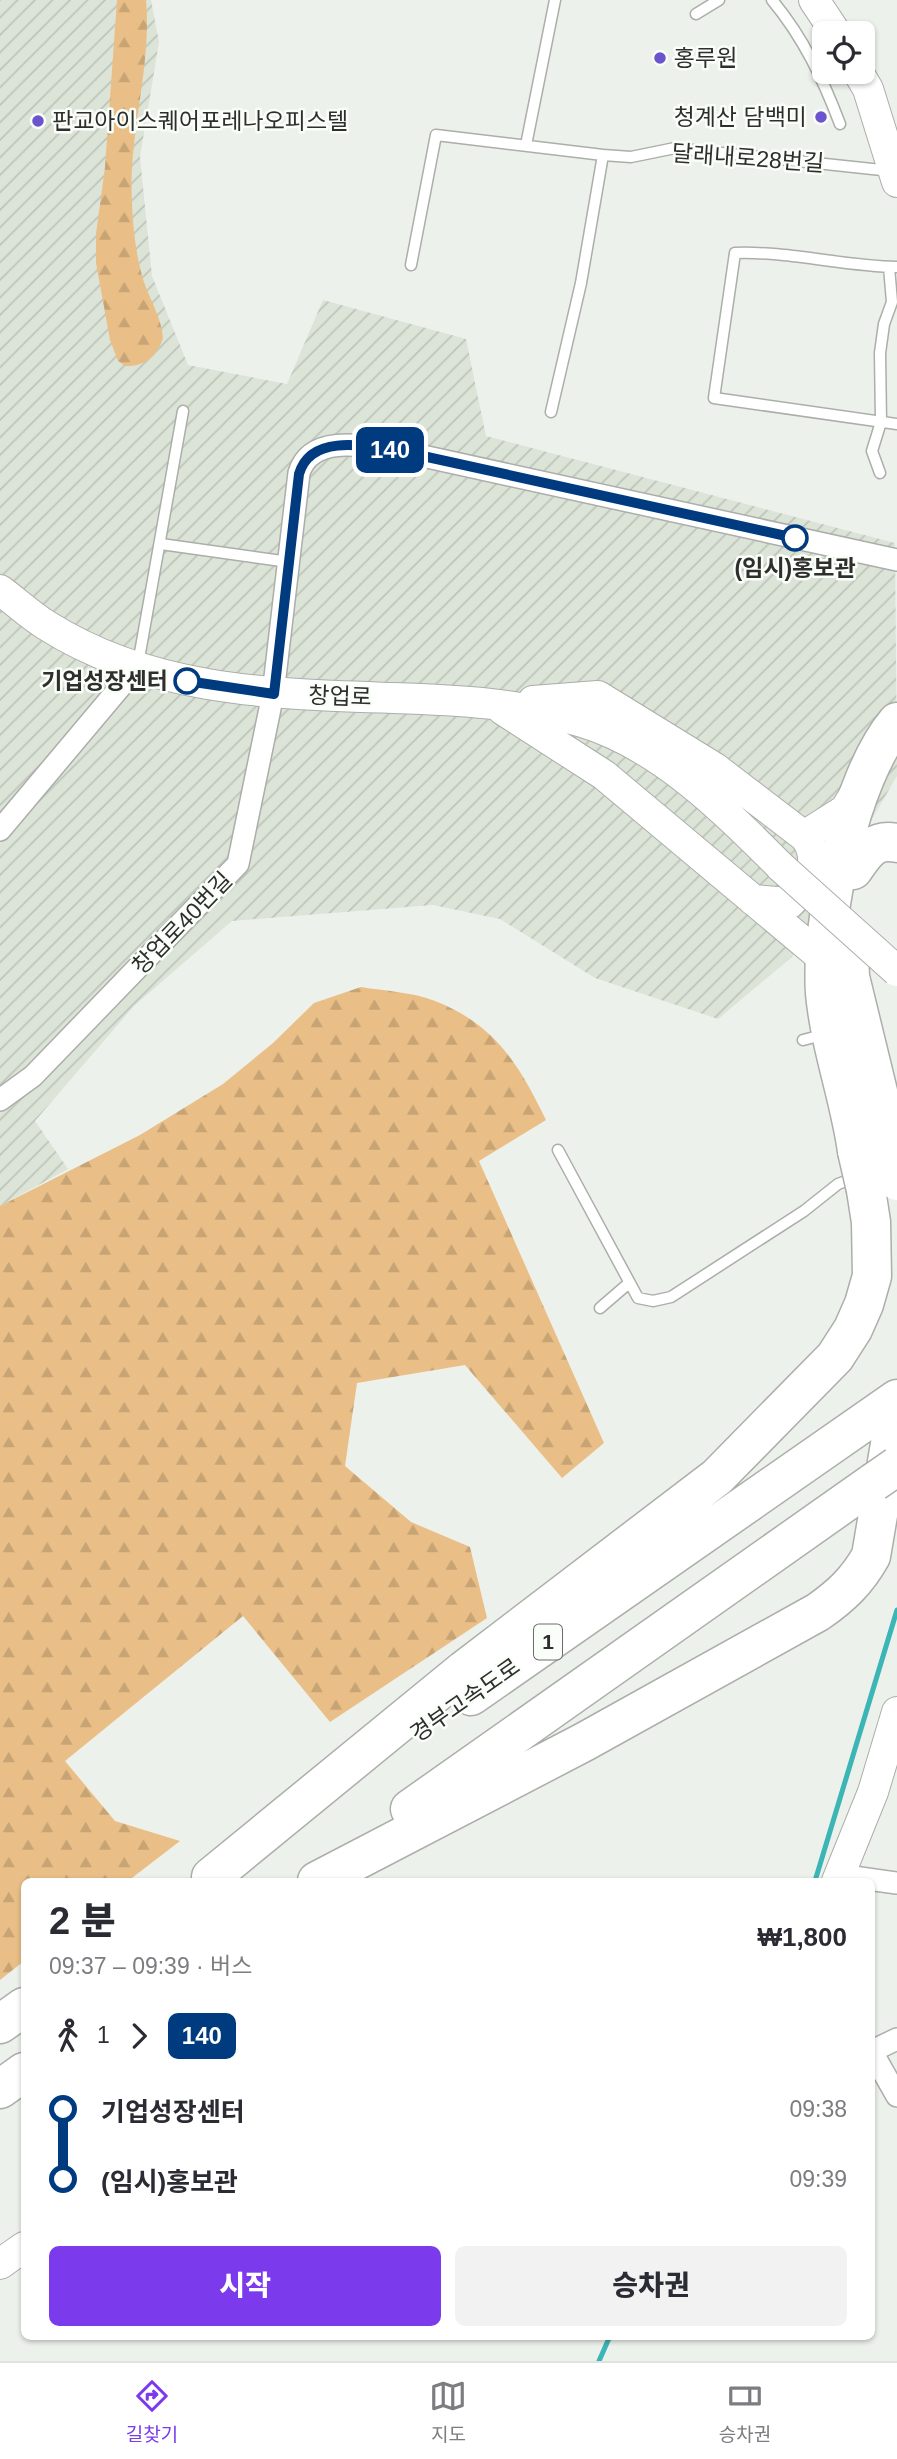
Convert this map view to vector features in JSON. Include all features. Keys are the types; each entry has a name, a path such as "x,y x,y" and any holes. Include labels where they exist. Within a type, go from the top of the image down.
{"highway":[{"path":"209,1878 464,1670 717,1477 835,1357 853,1329 872,1276 872,1233 881,1168 848,964 853,870 885,752 887,734 897,722"},
{"path":"881,1168 818,1036 825,996 825,960 838,868 885,752"},
{"path":"853,870 867,850 876,843 897,843"},
{"path":"323,1878 584,1742 818,1612 843,1595 862,1574 871,1556 895,1402"},
{"name":"경부고속도로","path":"209,1878 895,1402"},
{"path":"306,1878 445,1786 885,1474"},
{"path":"0,2024 21,2009"},
{"path":"0,2089 21,2074"}],"street":[{"path":"814,0 828,21"},
{"path":"865,84 895,176"},
{"name":"창업로40번길","path":"0,1100 33,1076 236,868 274,694 302,461 320,447 372,448 443,460 897,560"},
{"name":"창업로","path":"0,590 62,634 138,667 189,682 274,694 494,705"},
{"path":"0,830 138,667"},
{"path":"494,705 598,696 715,768 804,836 811,845 813,863 807,886 790,903 753,900"},
{"path":"494,705 584,722 668,766 716,802 781,867 897,971"},
{"path":"494,705 604,775 825,960"},
{"path":"804,836 845,810 885,752"},
{"path":"838,1878 873,1792 897,1712"},
{"path":"875,1881 897,1883"},
{"path":"875,2050 897,2039"},
{"path":"875,2057 897,2096"},
{"path":"0,2264 21,2248"}],"lane":[{"path":"526,145 555,0"},
{"path":"696,14 719,0"},
{"path":"772,0 791,23 818,70 840,124"},
{"name":"달래내로28번길","path":"411,265 436,135 631,157 675,148 895,176"},
{"path":"551,412 581,283 603,155"},
{"path":"880,473 872,452 881,422 880,353 884,324 892,302 893,267 813,261 765,252 736,253 714,398 881,422 897,424"},
{"path":"138,667 183,411"},
{"path":"161,544 289,562"},
{"path":"558,1150 638,1298 653,1301 671,1297 804,1211 838,1184 881,1168"},
{"path":"600,1308 629,1283"}],"shaded area":[{"path":"0,0 151,0 159,42 140,157 152,276 188,365 287,384 323,300 466,339 486,436 895,543 897,776 792,957 718,1019 595,978 500,919 433,905 232,921 134,1006 35,1121 68,1169 0,1206"}],"green space":[{"path":"117,0 146,0 146,51 133,152 132,213 141,272 163,338 149,359 132,366 125,366 118,361 110,340 96,263 96,234 105,167"},
{"path":"361,987 426,998 474,1022 490,1035 515,1065 546,1120 479,1161 604,1443 562,1478 465,1365 357,1383 345,1466 411,1522 470,1547 487,1618 330,1722 243,1616 65,1761 115,1821 180,1841 132,1878 21,1878 21,1963 0,1980 0,1206 140,1135 223,1084 273,1043 314,1003"}],"waterway":[{"path":"816,1878 897,1610"},
{"path":"599,2361 608,2340"}],"bus line":[{"name":"140","path":"187,681 274,694 299,474 302,461 320,447 372,448 409,453 795,538"}],"place":[{"name":"홍루원","path":"660,58"},
{"name":"청계산 담백미","path":"821,117"},
{"name":"판교아이스퀘어포레나오피스텔","path":"38,121"},
{"name":"(임시)홍보관","path":"795,538"},
{"name":"기업성장센터","path":"187,681"}]}
